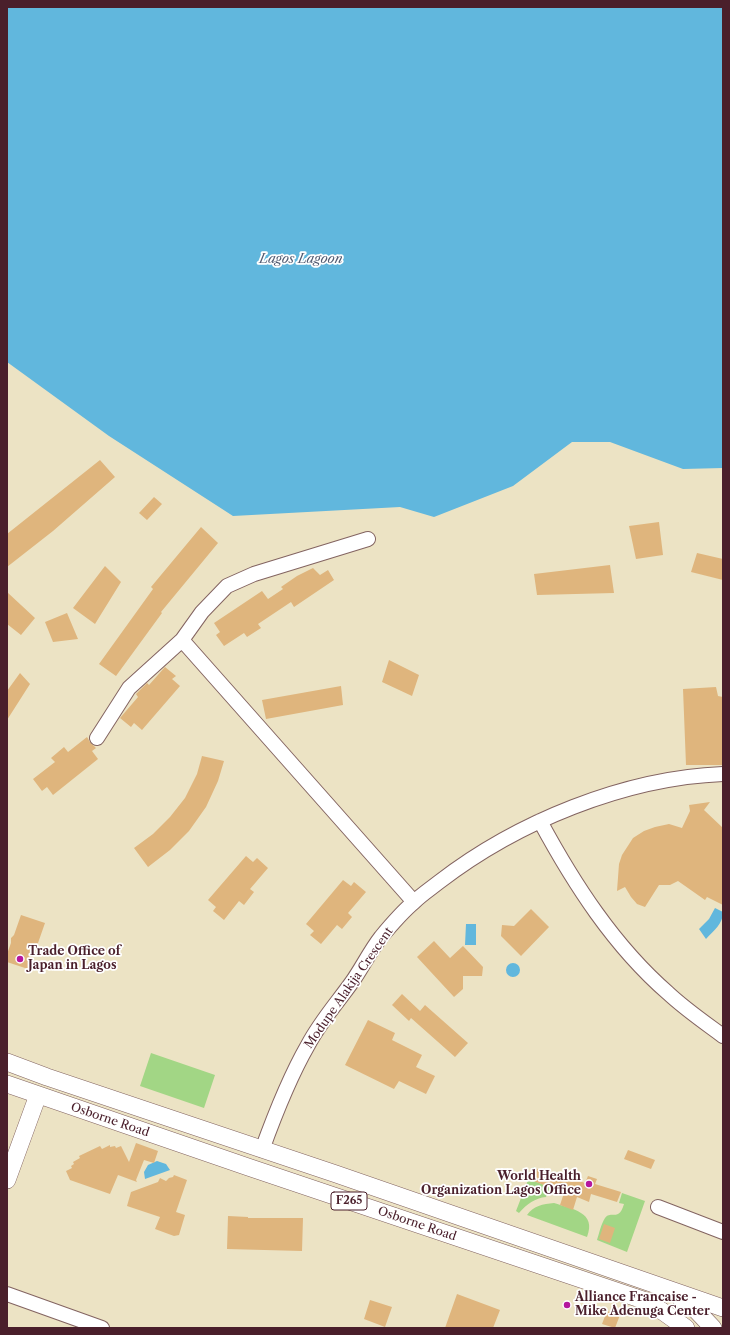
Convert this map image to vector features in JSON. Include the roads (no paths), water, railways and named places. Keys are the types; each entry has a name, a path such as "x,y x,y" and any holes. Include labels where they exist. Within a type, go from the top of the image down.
{"main road":[{"name":"Osborne Road","path":"7,1062 723,1308"},
{"name":"Osborne Road","path":"7,1084 646,1301 686,1328"},
{"path":"7,1180 38,1095"},
{"name":"F265","path":"665,1288 696,1310 713,1328"}],"street":[{"path":"97,738 129,688 182,640 202,612 227,586 254,574 368,539"},
{"path":"182,640 414,902"},
{"name":"Modupe Alakija Crescent","path":"262,1150 275,1113 308,1044 330,1011 352,983 382,937 414,902 457,868 504,839 540,821 587,801 640,786 696,775 723,774"},
{"path":"540,821 554,847 585,897 620,944 667,993 723,1036"},
{"path":"658,1207 723,1232"},
{"path":"7,1294 102,1328"}],"water":[{"name":"Lagos Lagoon","path":"7,7 723,7 723,468 683,469 610,442 572,442 513,486 434,517 400,507 233,516 109,436 7,362"},
{"path":"715,908 723,912 723,916 718,927 706,939 699,929 709,919"},
{"path":"466,924 476,924 476,945 465,945"},
{"path":"510,963 516,963 520,967 520,973 516,977 510,977 506,973 506,967"},
{"path":"157,1161 166,1164 170,1170 145,1179 144,1172 148,1165"}],"place":[{"name":"Trade Office of Japan in Lagos","path":"20,959"},
{"name":"World Health Organization Lagos Office","path":"589,1184"},
{"name":"Alliance Francaise - Mike Adenuga Center","path":"567,1305"}]}
